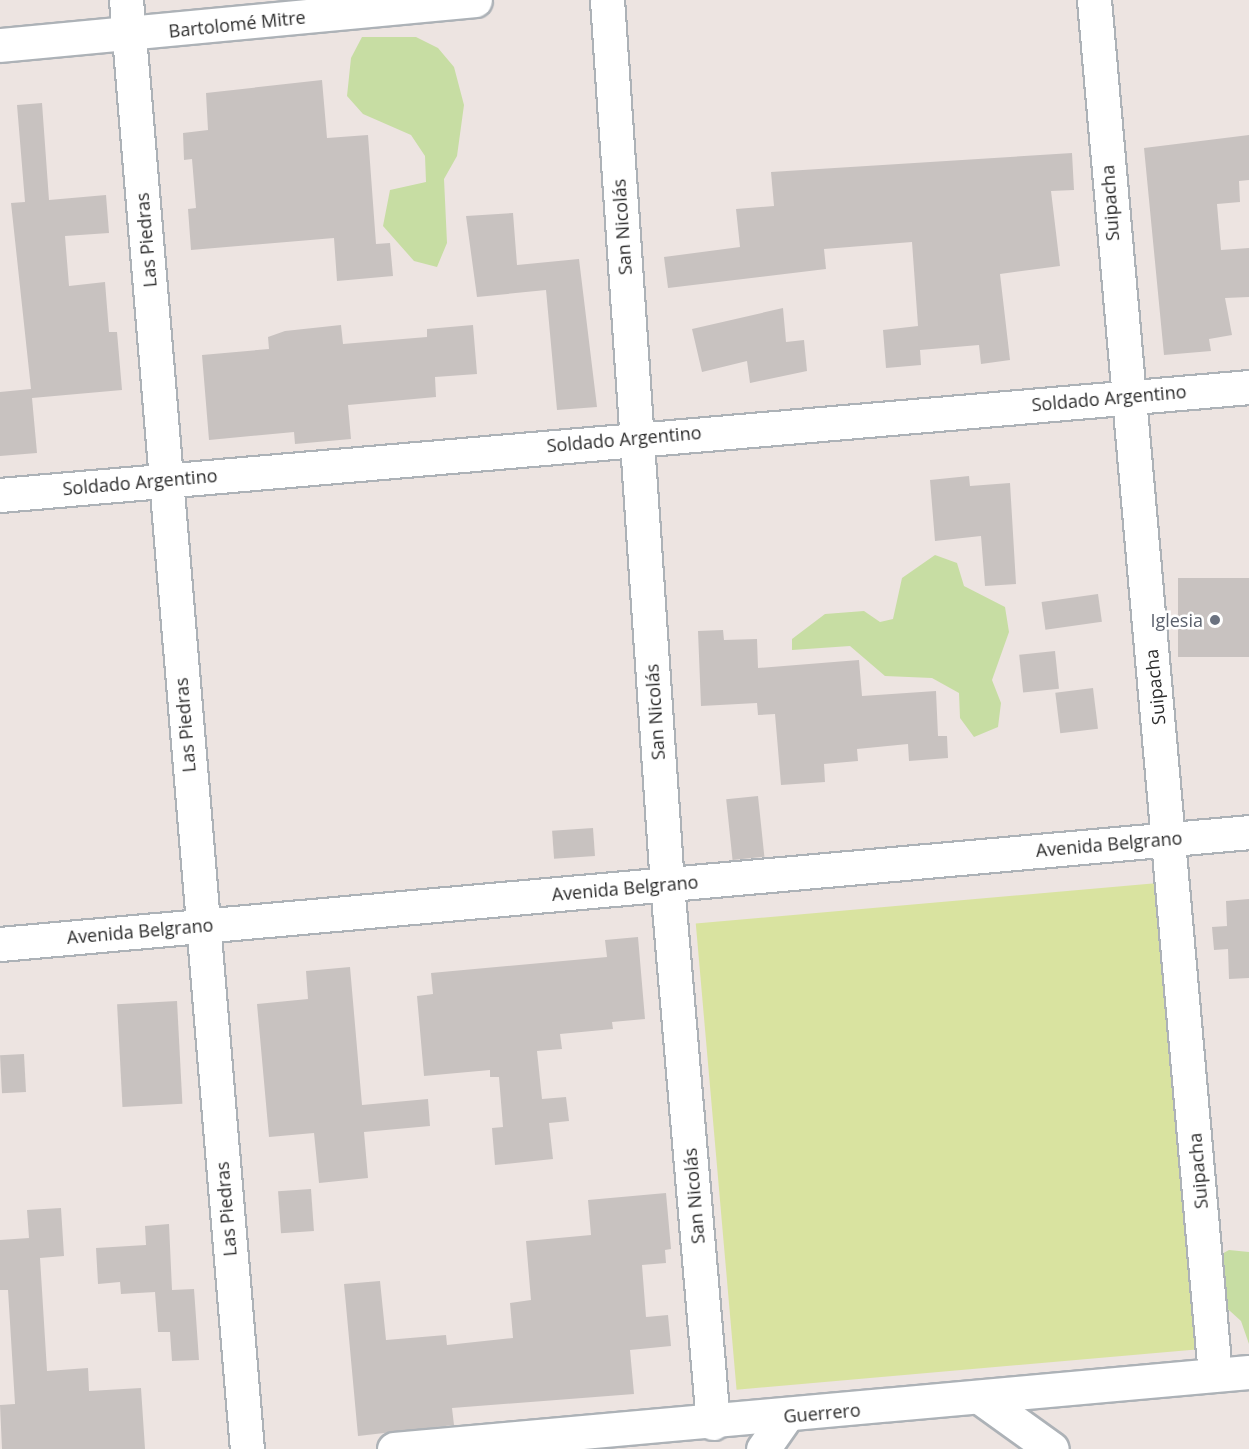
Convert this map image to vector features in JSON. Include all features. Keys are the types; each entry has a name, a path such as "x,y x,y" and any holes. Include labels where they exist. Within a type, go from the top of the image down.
{"street":[{"name":"Las Piedras","path":"126,0 201,926 247,1449"},
{"name":"Bartolomé Mitre","path":"0,45 130,35 475,0"},
{"name":"San Nicolás","path":"607,0 667,884 713,1423"},
{"name":"Suipacha","path":"1094,0 1125,397 1170,839 1215,1375"},
{"name":"Soldado Argentino","path":"0,495 636,438 1249,387"},
{"name":"Avenida Belgrano","path":"0,944 1249,832"},
{"name":"Guerrero","path":"394,1449 786,1417 1249,1372"},
{"path":"981,1398 1052,1449"},
{"path":"763,1449 786,1417"}],"green space":[{"path":"362,37 416,37 438,48 454,67 464,105 457,156 444,179 447,243 437,267 414,261 383,226 390,190 426,182 425,156 411,135 363,114 347,96 351,58"},
{"path":"935,555 957,563 964,586 1005,607 1009,632 992,680 1001,703 998,727 974,737 960,718 959,693 932,678 885,676 850,646 792,650 792,639 825,614 864,611 880,622 893,619 902,578"},
{"path":"1158,883 1199,1349 737,1390 696,923"},
{"path":"1229,1250 1249,1252 1249,1344 1241,1321 1219,1301 1218,1256"}],"building":[{"path":"322,80 327,138 368,135 376,244 390,243 393,276 337,281 334,238 191,250 188,209 196,208 192,159 184,160 183,133 208,130 206,93"},
{"path":"42,103 49,200 106,195 109,233 65,236 69,286 105,282 109,332 117,332 122,390 32,398 37,453 0,456 0,392 31,389 11,203 25,202 17,105"},
{"path":"1249,135 1249,180 1239,181 1240,202 1217,204 1221,250 1249,248 1249,297 1225,298 1232,335 1209,339 1211,351 1164,355 1144,148"},
{"path":"1072,153 1074,190 1051,191 1060,266 1000,274 1010,360 981,364 979,345 920,350 921,365 886,368 883,330 918,326 912,242 824,249 826,269 668,288 664,257 740,247 736,209 774,206 771,172"},
{"path":"513,213 517,265 579,259 597,407 557,410 546,290 477,297 466,216"},
{"path":"783,308 786,342 804,340 807,371 750,383 747,361 702,372 692,329"},
{"path":"341,325 343,344 427,337 427,329 473,325 477,374 435,377 436,397 348,405 351,439 295,444 294,432 209,440 202,355 269,349 268,337 285,331"},
{"path":"969,476 970,486 1010,483 1016,584 985,586 981,536 935,541 930,480"},
{"name":"Iglesia","path":"1178,578 1249,578 1249,657 1178,657"},
{"path":"1098,594 1102,622 1045,630 1042,602"},
{"path":"723,630 724,640 757,639 758,668 859,660 862,696 936,691 938,736 947,736 948,758 909,761 908,744 857,749 858,761 824,764 825,782 781,785 775,714 758,715 757,703 701,706 698,631"},
{"path":"1055,651 1059,689 1023,693 1019,655"},
{"path":"1093,688 1098,729 1060,733 1055,693"},
{"path":"758,796 764,857 733,860 726,799"},
{"path":"593,828 595,856 554,859 552,831"},
{"path":"1249,899 1249,978 1229,979 1228,949 1214,950 1212,927 1227,926 1226,901"},
{"path":"638,937 645,1019 612,1022 613,1029 560,1034 562,1049 537,1051 542,1099 566,1097 569,1121 549,1123 553,1159 495,1165 492,1128 503,1127 499,1077 490,1077 490,1070 424,1076 417,996 433,994 431,973 607,957 605,940"},
{"path":"350,967 362,1105 428,1099 430,1126 364,1132 368,1178 319,1183 314,1133 269,1137 257,1004 308,999 306,971"},
{"path":"177,1001 182,1104 122,1107 117,1004"},
{"path":"24,1054 26,1092 2,1093 0,1055"},
{"path":"311,1189 314,1231 281,1233 278,1191"},
{"path":"666,1193 671,1249 665,1250 666,1263 642,1265 646,1317 668,1315 671,1346 630,1350 634,1394 452,1408 454,1425 358,1436 344,1284 380,1281 386,1340 446,1335 447,1345 513,1338 510,1303 531,1300 526,1241 591,1235 588,1200"},
{"path":"61,1208 64,1256 40,1258 47,1371 88,1368 89,1391 141,1388 145,1449 2,1449 0,1405 15,1404 8,1290 0,1290 0,1240 29,1238 27,1210"},
{"path":"169,1224 172,1290 194,1289 199,1360 172,1361 170,1332 158,1332 155,1292 121,1294 120,1282 98,1284 96,1248 146,1245 145,1226"}],"place":[{"name":"Iglesia","path":"1215,620"}]}
